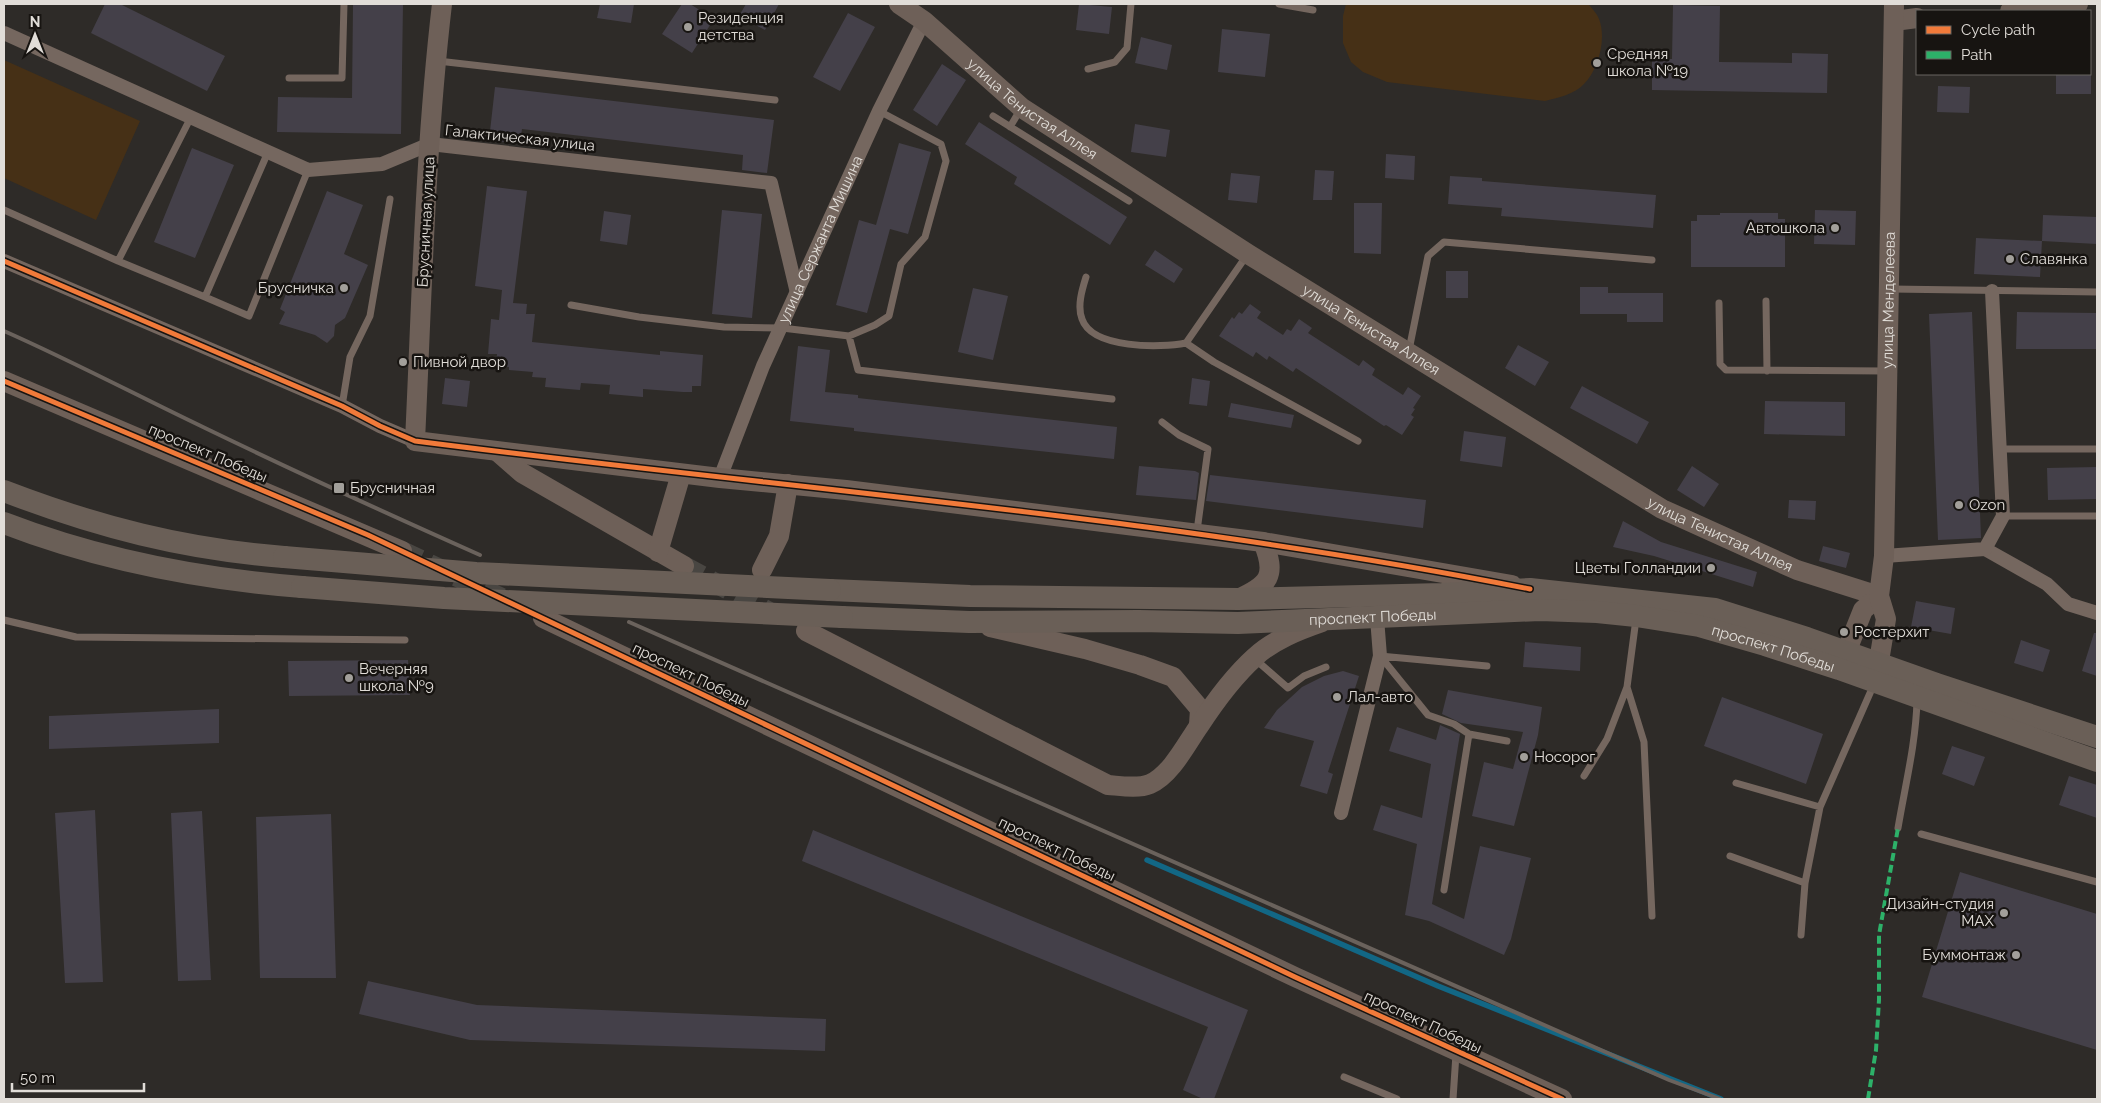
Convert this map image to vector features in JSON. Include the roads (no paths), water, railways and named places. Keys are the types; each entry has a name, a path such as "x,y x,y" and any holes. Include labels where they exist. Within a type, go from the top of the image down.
{"main road":[{"name":"проспект Победы","path":"4,491 54,511 124,532 184,545 284,557 476,573 970,596 1238,599 1442,594 1530,588 1716,609 1877,672 1937,684 2097,737"},
{"name":"проспект Победы","path":"4,523 43,538 120,560 178,572 244,583 444,598 969,622 1139,621 1238,623 1540,610 1597,612 1700,626 1765,644 1843,660"},
{"name":"проспект Победы","path":"1877,672 1917,697 2097,762"}],"street":[{"name":"Брусничная улица","path":"415,441 435,61 442,4"},
{"name":"улица Тенистая Аллея","path":"900,4 926,12 1022,108 1248,254 1662,509 1797,570 1879,596"},
{"path":"2036,10 2061,9 2078,4"},
{"name":"улица Сержанта Мишина","path":"720,478 763,366 926,12"},
{"path":"1894,12 1916,18"},
{"name":"улица Менделеева","path":"1877,672 1886,619 1879,596 1884,556 1894,12"},
{"name":"Галактическая улица","path":"4,33 308,170 382,164 430,144 771,183 797,293"},
{"path":"4,261 342,406 380,426 415,441 681,474 846,490 1262,542 1530,588"},
{"path":"1985,549 2003,516 1992,291"},
{"name":"проспект Победы","path":"4,380 402,551"},
{"path":"498,452 522,473 684,566"},
{"path":"658,552 681,474"},
{"path":"762,570 779,536 788,484"},
{"path":"1238,599 1259,590 1269,577 1268,556 1262,542"},
{"path":"1884,556 1985,549 2047,584 2068,604 2097,613"},
{"path":"1843,660 1863,610 1879,596"},
{"name":"проспект Победы","path":"543,618 1295,977 1562,1099"},
{"path":"1341,813 1380,656 1377,618"},
{"path":"806,631 1108,785 1130,786 1150,784 1170,768 1185,749 1199,725 1254,658 1266,648 1326,620"},
{"path":"969,622 1085,649 1140,665 1173,678 1200,709 1199,725"}],"lane":[{"path":"289,78 342,78 344,4"},
{"path":"1088,70 1115,62 1127,48 1131,4"},
{"path":"1279,4 1313,10"},
{"path":"435,61 775,100"},
{"path":"1010,127 1022,108"},
{"path":"570,305 724,327 782,328 849,336 875,325 889,316 901,264 925,237 946,161 941,144 879,111"},
{"path":"993,116 1129,201"},
{"path":"118,261 191,118"},
{"path":"205,297 268,152"},
{"path":"4,210 248,316 308,170"},
{"path":"342,406 350,358 370,316 390,199"},
{"path":"1408,353 1428,256 1444,242 1652,260"},
{"path":"1086,277 1080,298 1081,319 1088,331 1109,340 1136,345 1172,346 1186,343 1248,254"},
{"path":"1888,289 2097,292"},
{"path":"1766,301 1767,371"},
{"path":"1718,303 1720,364 1726,370 1886,371"},
{"path":"849,336 858,370 1112,399"},
{"path":"1186,343 1214,362 1358,441"},
{"path":"1162,422 1179,435 1208,449 1197,534"},
{"path":"2000,449 2097,450"},
{"path":"2003,516 2097,516"},
{"path":"1584,776 1607,739 1627,687 1636,616"},
{"path":"4,620 76,637 405,640"},
{"path":"1380,656 1487,666"},
{"path":"1380,656 1428,715 1454,724 1469,734 1507,742"},
{"path":"1254,658 1288,688 1304,676 1326,667"},
{"path":"1801,935 1805,883 1820,807 1877,672"},
{"path":"1627,687 1644,742 1652,916"},
{"path":"1898,828 1916,728 1917,697"},
{"path":"1444,890 1469,734"},
{"path":"1736,783 1820,807"},
{"path":"1921,834 2097,882"},
{"path":"1730,856 1805,883"},
{"path":"1453,1099 1456,1051"},
{"path":"1344,1077 1397,1099"}],"waterway":[{"path":"1147,860 1438,986 1721,1099"}],"tunnel":[{"path":"402,551 506,600"},
{"path":"684,566 775,615"}],"railway":[{"path":"4,331 273,461 480,555"},
{"path":"629,622 1669,1080 1720,1099"}],"place":[{"name":"Резиденция детства","path":"688,27"},
{"name":"Средняя школа №19","path":"1597,63"},
{"name":"Автошкола","path":"1835,228"},
{"name":"Славянка","path":"2010,259"},
{"name":"Брусничка","path":"344,288"},
{"name":"Пивной двор","path":"403,362"},
{"name":"Брусничная","path":"339,488"},
{"name":"Ozon","path":"1959,505"},
{"name":"Цветы Голландии","path":"1711,568"},
{"name":"Ростерхит","path":"1844,632"},
{"name":"Вечерняя школа №9","path":"349,678"},
{"name":"Лал-авто","path":"1337,697"},
{"name":"Носорог","path":"1524,757"},
{"name":"Дизайн-студия МAX","path":"2004,913"},
{"name":"Буммонтаж","path":"2016,955"}]}
